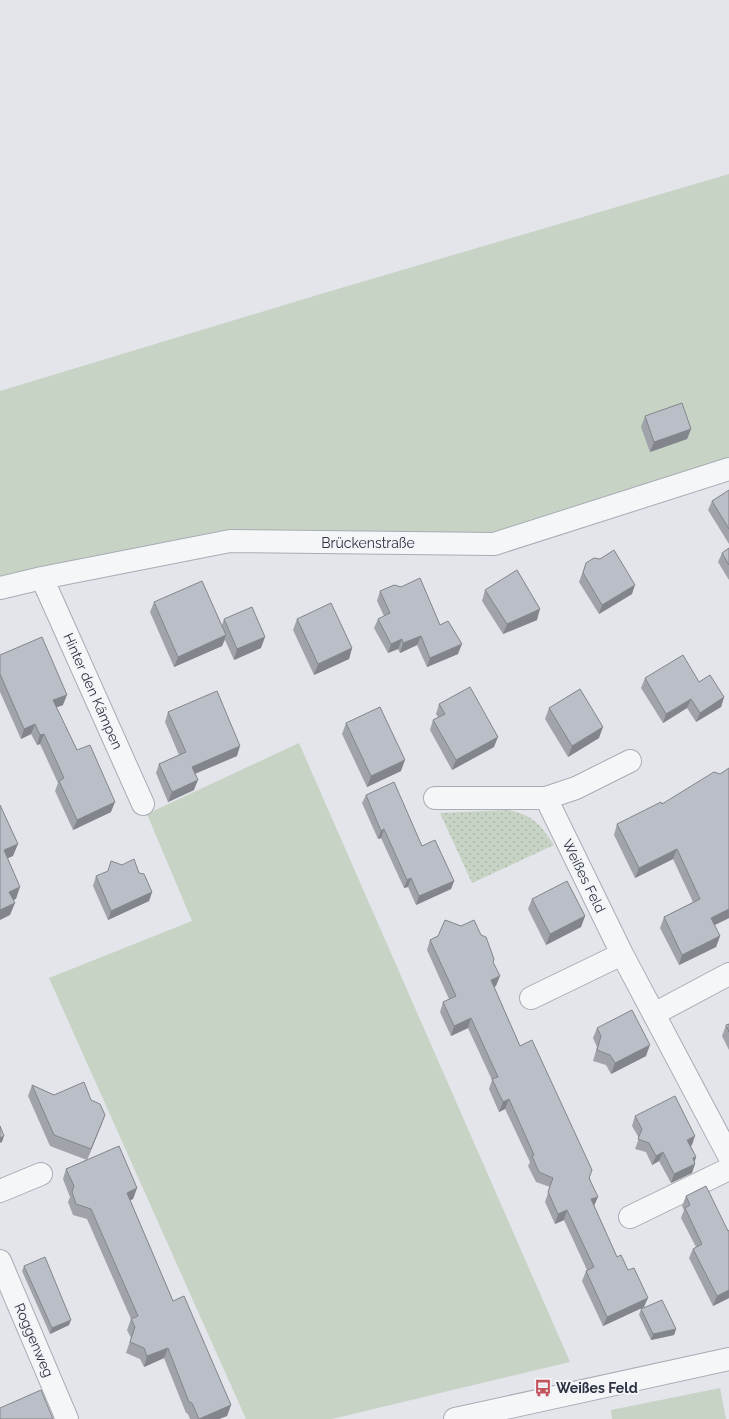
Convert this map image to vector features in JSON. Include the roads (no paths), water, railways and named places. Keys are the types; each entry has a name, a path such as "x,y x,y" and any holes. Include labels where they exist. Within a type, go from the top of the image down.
{"street":[{"name":"Brückenstraße","path":"0,588 42,578 230,541 494,544 729,469"},
{"name":"Hinter den Kämpen","path":"42,578 144,804"},
{"path":"435,798 546,798 576,788 630,761"},
{"name":"Weißes Feld","path":"546,798 622,954 729,1156"},
{"path":"531,998 622,954"},
{"path":"654,1014 729,974"},
{"path":"630,1217 729,1169"},
{"path":"0,1191 41,1174"},
{"name":"Roggenweg","path":"0,1260 67,1419"},
{"path":"455,1419 729,1359"}],"place":[{"name":"Weißes Feld","path":"543,1388"}]}
